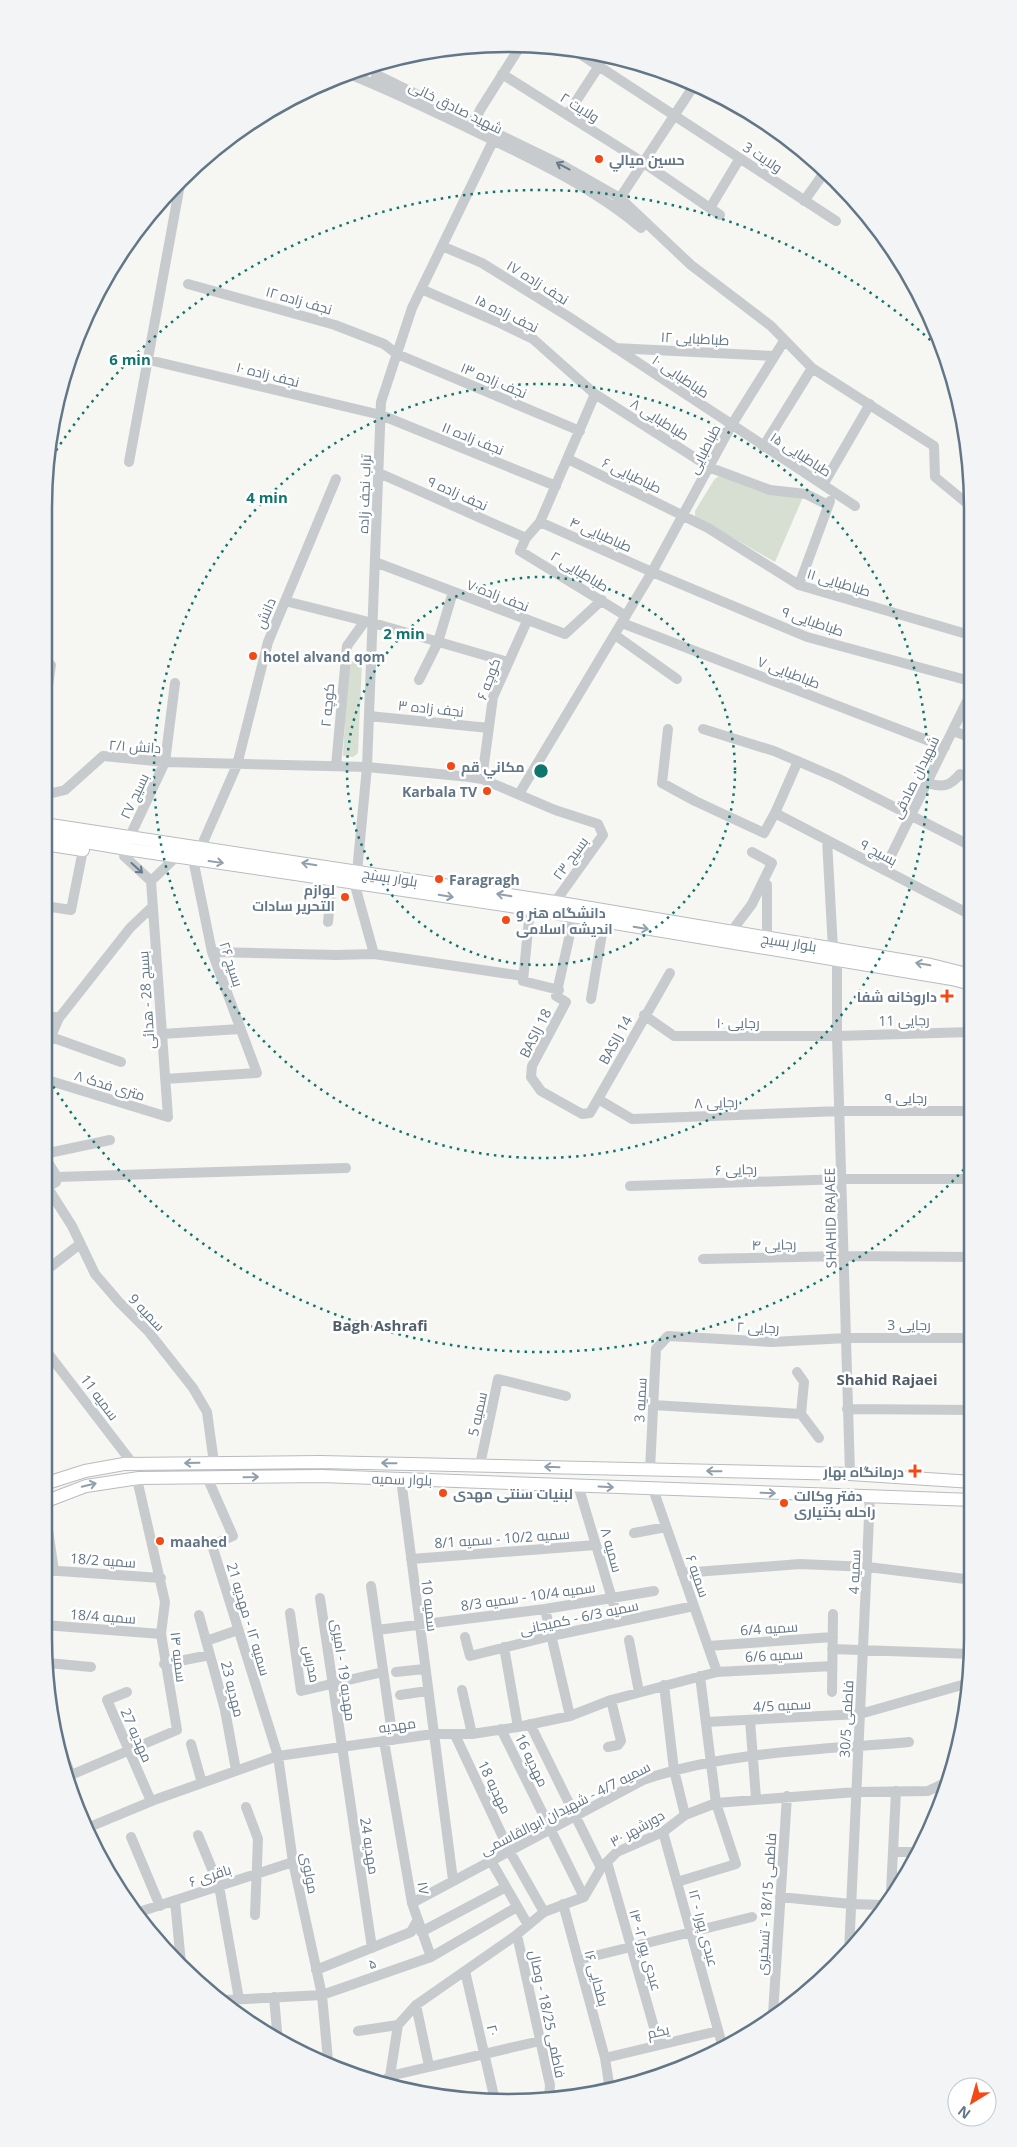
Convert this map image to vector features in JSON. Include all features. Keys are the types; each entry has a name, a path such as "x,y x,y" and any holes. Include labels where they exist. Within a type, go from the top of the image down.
{"main road":[{"path":"52,818 134,834"},
{"name":"بلوار بسیج","path":"52,825 134,834 530,909 604,922 705,933 835,955 964,982"},
{"name":"بلوار بسیج","path":"52,837 128,853 193,859 332,879 356,877 555,902 689,931"},
{"path":"52,845 83,850 128,853"},
{"name":"بلوار بسیج","path":"705,933 731,932 767,938 835,955 931,965 964,973"},
{"name":"بلوار سمیه","path":"52,1482 107,1466 214,1463 480,1465 850,1474 964,1481"},
{"name":"بلوار سمیه","path":"52,1499 86,1486 137,1479 321,1476 964,1500"}],"street":[{"path":"475,122 480,110 516,52"},
{"name":"ولایت 3","path":"588,59 836,221"},
{"path":"567,115 598,66"},
{"name":"ولایت ۲","path":"502,74 644,163 720,215"},
{"name":"شهید صادق خانی","path":"617,202 373,83 377,75 564,166 617,202 782,344"},
{"path":"359,78 373,83"},
{"path":"617,202 691,91"},
{"name":"تراب نجف زاده","path":"356,877 370,716 369,622 375,562 381,402 412,308 493,141"},
{"path":"710,208 740,158"},
{"path":"804,201 821,177"},
{"path":"129,462 178,195"},
{"name":"نجف زاده ۱۷","path":"442,246 482,263 615,348"},
{"name":"نجف زاده ۱۲","path":"188,284 335,325 384,344 397,354"},
{"name":"نجف زاده ۱۵","path":"421,290 533,339 595,394"},
{"path":"782,344 812,368 934,446 935,477 964,501"},
{"name":"طباطبایی","path":"519,794 652,572 711,468 731,426 782,344"},
{"name":"طباطبایی ۱۲","path":"615,348 774,356"},
{"name":"طباطبایی ۱۰","path":"615,348 731,426"},
{"name":"نجف زاده ۱۳","path":"397,354 580,431"},
{"name":"نجف زاده ۱۰","path":"149,360 381,415"},
{"path":"764,447 812,368"},
{"path":"526,538 540,522 595,394"},
{"name":"طباطبایی ۸","path":"595,394 711,468 770,490 806,494 828,506"},
{"path":"823,485 870,404"},
{"name":"نجف زاده ۱۱","path":"381,415 556,486"},
{"name":"طباطبایی ۱۵","path":"731,426 854,506"},
{"name":"طباطبایی ۶","path":"568,459 684,516"},
{"name":"نجف زاده ۹","path":"379,473 526,538"},
{"name":"دانش","path":"201,847 237,765 268,642 336,479"},
{"path":"799,585 828,506 836,493"},
{"name":"طباطبایی ۱۱","path":"684,516 708,528 799,585 964,633"},
{"name":"طباطبایی ۴","path":"540,522 652,572"},
{"name":"طباطبایی ۲","path":"526,538 520,551 602,600 624,619"},
{"name":"نجف زاده ۷","path":"375,562 565,634 602,600"},
{"name":"طباطبایی ۹","path":"652,572 807,637 964,679"},
{"path":"418,680 438,642 453,592"},
{"path":"285,601 369,622 508,662"},
{"name":"طباطبایی ۷","path":"624,619 945,747"},
{"name":"کوچه ۶","path":"482,779 493,696 527,621"},
{"name":"کوچه ۲","path":"336,766 347,646 369,622"},
{"path":"615,635 677,679"},
{"name":"بسیج ۲۷","path":"134,834 165,762 175,683"},
{"name":"شهیدان صادقی","path":"884,870 964,708"},
{"name":"نجف زاده ۳","path":"370,716 489,728"},
{"path":"668,729 662,783 694,802 764,833 798,762"},
{"path":"703,729 774,751 912,815 964,842"},
{"path":"953,731 964,735"},
{"name":"دانش ۲/۱","path":"52,793 65,790 103,756 165,762 237,765 367,767 482,779 519,794"},
{"path":"928,783 944,786 953,782 960,774 964,776"},
{"name":"بسیج ۲۳","path":"519,794 555,810 598,824 602,830 603,835 555,902"},
{"name":"بسیج ۹","path":"775,813 964,911"},
{"name":"SHAHID RAJAEE","path":"827,840 835,955 841,1111 850,1474"},
{"path":"52,907 71,910 83,850"},
{"path":"731,932 752,904 772,863 752,852"},
{"path":"128,853 151,881 176,857"},
{"name":"بسیج ۲۶","path":"165,1079 256,1073 212,952 193,859"},
{"path":"356,877 374,954"},
{"path":"328,922 332,879"},
{"name":"بسیج 28 - هدائی","path":"151,881 168,1117"},
{"path":"762,884 767,885 767,938"},
{"path":"52,1033 59,1018 130,928 153,906"},
{"path":"530,909 523,981 558,990"},
{"name":"BASIJ 18","path":"574,916 556,997 566,1002 532,1066 530,1077 541,1091 582,1114"},
{"path":"591,999 604,922"},
{"path":"212,952 374,954 523,976"},
{"name":"BASIJ 14","path":"582,1114 590,1113 670,973"},
{"name":"رجایی ۱۰","path":"644,1016 674,1036 837,1036"},
{"path":"52,1017 59,1018"},
{"path":"162,1034 240,1029"},
{"name":"رجایی 11","path":"837,1036 964,1032"},
{"path":"52,1038 121,1062"},
{"name":"۸ متری فدک","path":"52,1081 168,1117"},
{"name":"رجایی ۸","path":"598,1099 632,1119 841,1111"},
{"name":"رجایی ۹","path":"841,1111 964,1111"},
{"path":"52,1153 110,1140"},
{"path":"57,1177 346,1168"},
{"path":"52,1169 57,1177 56,1182 52,1184"},
{"name":"رجایی ۶","path":"630,1186 842,1179 964,1178"},
{"name":"سمیه 9","path":"52,1195 72,1226 95,1274 148,1331 193,1388 207,1412 214,1463"},
{"path":"52,1266 80,1244"},
{"name":"رجایی ۴","path":"703,1259 844,1256 964,1257"},
{"name":"رجایی ۲","path":"668,1336 772,1342 847,1338"},
{"name":"سمیه 3","path":"650,1470 656,1349 668,1336"},
{"name":"رجایی 3","path":"847,1338 964,1338"},
{"name":"سمیه 11","path":"52,1358 133,1464"},
{"path":"797,1372 804,1382 801,1414 819,1438"},
{"name":"سمیه 5","path":"480,1465 498,1379 566,1396"},
{"path":"653,1405 801,1414"},
{"path":"847,1409 964,1410"},
{"name":"سمیه ۱۲ - مهدیه 21","path":"207,1477 233,1536 212,1545 278,1756"},
{"name":"سمیه ۱۴","path":"130,1750 177,1730 160,1634 165,1602 137,1479"},
{"name":"سمیه 10","path":"401,1479 424,1669 453,1880"},
{"name":"سمیه ۸","path":"578,1485 619,1622"},
{"name":"سمیه ۶","path":"653,1489 716,1672"},
{"name":"سمیه 4","path":"864,1649 870,1496"},
{"path":"634,1533 666,1527"},
{"name":"سمیه 10/2 - سمیه 8/1","path":"411,1559 596,1545"},
{"path":"682,1573 800,1564 868,1568 964,1579"},
{"name":"سمیه 18/2","path":"52,1571 161,1578"},
{"name":"۱۷","path":"371,1586 383,1672 388,1740 412,1903 416,1921 431,1957"},
{"name":"سمیه 10/4 - سمیه 8/3","path":"377,1630 545,1609 654,1591"},
{"name":"مهدیه 19 - امیری","path":"320,1598 341,1747"},
{"name":"سمیه 6/3 - کمیجانی","path":"465,1637 470,1656 551,1636 694,1606"},
{"path":"545,1609 570,1716"},
{"name":"مدرس","path":"290,1613 301,1691 332,1684"},
{"path":"832,1692 833,1614"},
{"name":"مهدیه 23","path":"199,1615 225,1710 236,1770"},
{"name":"سمیه 18/4","path":"52,1626 160,1634"},
{"path":"206,1641 238,1630"},
{"name":"سمیه 6/4","path":"708,1646 832,1638"},
{"path":"629,1640 639,1692"},
{"path":"504,1647 518,1727"},
{"path":"832,1649 964,1654"},
{"name":"فاطمی 30/5","path":"849,1941 864,1649"},
{"path":"164,1664 210,1655"},
{"path":"53,1663 91,1666"},
{"name":"سمیه 6/6","path":"716,1672 832,1666"},
{"path":"396,1672 424,1669"},
{"path":"332,1684 383,1672"},
{"name":"مهدیه","path":"93,1825 151,1801 278,1756 433,1734 472,1734 518,1727 570,1716 611,1700 716,1672"},
{"path":"677,1882 736,1864 716,1803 700,1676"},
{"path":"664,1685 674,1770 685,1815"},
{"name":"سمیه 4/5","path":"706,1722 860,1714 962,1686"},
{"path":"462,1690 472,1734"},
{"path":"400,1695 427,1691"},
{"name":"مهدیه 27","path":"127,1692 107,1700 151,1801"},
{"path":"608,1747 618,1745 621,1741 611,1700"},
{"path":"750,1720 756,1798"},
{"name":"عبدی پور ۲- ۱۴","path":"530,1724 575,1816 604,1865 632,1948 659,2045"},
{"name":"مهدیه 16","path":"501,1730 584,1897"},
{"name":"مهدیه 18","path":"454,1735 510,1852 544,1912"},
{"name":"سمیه 4/7 - شهیدان ابوالقاسمی","path":"412,1903 643,1780 674,1770 752,1756 909,1742"},
{"path":"191,1744 202,1783"},
{"name":"مهدیه 24","path":"341,1747 372,1948"},
{"path":"74,1774 130,1750"},
{"name":"مولوی","path":"278,1756 293,1862 322,1995 328,2057"},
{"name":"دورشهر ۳۰","path":"584,1897 604,1865 617,1852 663,1832 685,1815 716,1803 756,1798 856,1792 928,1791 940,1785"},
{"path":"891,1886 896,1791"},
{"name":"فاطمی 18/15 - تسخیری","path":"773,2010 787,1796"},
{"path":"246,1807 258,1839 255,1915"},
{"name":"عبدی پور۱ - ۱۲","path":"663,1832 720,2041"},
{"path":"198,1835 219,1886 239,2000"},
{"path":"131,1838 160,1906"},
{"path":"893,1852 911,1852"},
{"name":"۶ باقری","path":"143,1911 293,1862"},
{"path":"491,1862 528,1925"},
{"path":"421,1932 506,1887"},
{"path":"540,2041 429,2066 387,2078 398,2025 416,2005 517,1935 544,1912 584,1897"},
{"path":"780,1897 878,1905"},
{"path":"174,1901 180,1954"},
{"name":"بطحایی ۱۶","path":"563,1904 605,2058 609,2083"},
{"name":"۵","path":"231,2000 322,1995 431,1957 517,1907"},
{"path":"578,1960 752,1917"},
{"path":"316,1970 411,1932 416,1921"},
{"name":"فاطمی 18/25 - وصال","path":"517,1935 550,2085 549,2093"},
{"name":"۲۰","path":"465,1971 494,2094"},
{"path":"274,1997 277,2031"},
{"path":"416,2005 429,2066"},
{"path":"358,2031 398,2025"},
{"name":"یکم","path":"605,2058 718,2031"}],"shaded area":[{"path":"719,476 803,497 775,562 695,516 695,511 714,480"},
{"path":"348,661 362,662 358,753 353,757 343,756"}],"place":[{"name":"حسين ميالي","path":"599,159"},
{"name":"hotel alvand qom","path":"253,656"},
{"name":"مكاني قم","path":"451,766"},
{"name":"Karbala TV","path":"487,791"},
{"name":"Faragragh","path":"439,879"},
{"name":"لوازم التحریر سادات","path":"345,897"},
{"name":"دانشگاه هنر و اندیشه اسلامی","path":"506,920"},
{"name":"داروخانه شفا","path":"947,996"},
{"name":"درمانگاه بهار","path":"915,1471"},
{"name":"لبنیات سنتی مهدی","path":"443,1493"},
{"name":"دفتر وکالت راحله بختیاری","path":"784,1503"},
{"name":"maahed","path":"160,1541"}],"district":[{"name":"Bagh Ashrafi","path":"380,1325"},
{"name":"Shahid Rajaei","path":"887,1379"}]}
